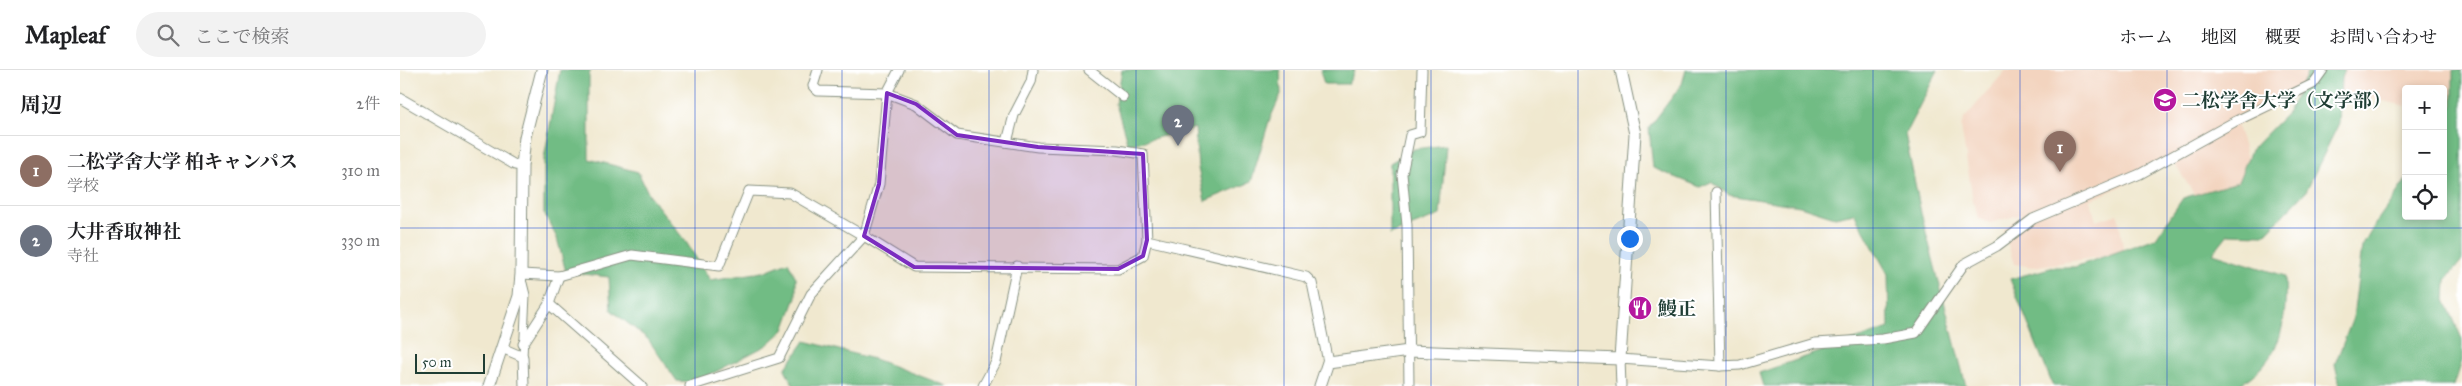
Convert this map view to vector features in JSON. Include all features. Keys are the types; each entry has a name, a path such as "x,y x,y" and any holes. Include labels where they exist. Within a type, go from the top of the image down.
{"street":[{"path":"489,386 514,316 521,274 522,166 526,137 542,70"},
{"path":"521,274 558,276 632,255 719,266 749,191 790,193 914,267 1017,266 1118,269 1143,256 1147,240 1143,154 1117,150 1038,147 957,135 916,104 887,94 818,91 813,86 818,70"},
{"path":"690,386 779,358 811,294 864,236 878,184 887,94 899,70"},
{"path":"1007,142 1014,115 1031,82 1034,70"},
{"path":"1088,70 1123,97"},
{"path":"1409,386 1407,225 1402,174 1410,135 1420,132 1422,70"},
{"path":"1621,70 1635,134 1620,359 1621,386"},
{"path":"1328,362 1409,350 1620,359 1720,366 1740,365 1815,343 1883,339 1916,333 1964,264 1997,246 2033,219 2140,174 2234,122 2313,84 2323,70"},
{"path":"400,98 514,165 522,166"},
{"path":"1716,192 1720,366"},
{"path":"1147,240 1306,277 1312,284 1328,362 1320,386"},
{"path":"983,386 996,362 1017,266"},
{"path":"521,274 526,295 523,344 524,386"},
{"path":"523,344 550,304 558,276"},
{"path":"550,304 642,386"},
{"path":"502,348 523,357"},
{"path":"630,374 631,386"}],"highlighted area":[{"path":"887,93 916,104 957,135 1038,147 1143,154 1147,240 1143,256 1118,269 914,267 864,236 879,184"}],"shaded area":[{"path":"2006,70 2461,70 2455,116 2447,115 2447,85 2402,85 2402,105 2316,86 2237,126 2255,182 2201,205 2174,163 2090,200 2096,221 2118,214 2124,253 2033,267 2014,264 2003,230 2023,214 1990,223 1978,218 1973,201 1961,126 1964,119"}],"green space":[{"path":"560,70 591,70 589,75 589,159 638,172 649,195 686,242 710,280 763,272 788,262 796,278 796,297 784,330 767,345 696,382 677,381 648,339 611,310 609,277 566,272 557,238 544,213 544,159"},
{"path":"1122,70 1280,70 1281,94 1269,121 1251,182 1205,201 1198,168 1195,128 1128,145 1116,104"},
{"path":"1320,70 1355,70 1348,84 1324,84"},
{"path":"1686,70 1938,70 1905,134 1921,213 1966,386 1763,386 1759,373 1889,328 1888,274 1854,213 1835,217 1800,206 1729,195 1711,182 1700,187 1653,168 1649,128 1682,84"},
{"path":"2309,70 2344,70 2341,78 2339,123 2306,191 2264,235 2228,234 2213,253 2285,276 2283,325 2279,339 2264,365 2237,386 2053,386 2010,279 2054,267 2075,267 2156,238 2183,198 2238,182 2251,150 2288,112"},
{"path":"2453,70 2462,70 2462,260 2446,280 2445,300 2462,339 2462,361 2454,386 2340,386 2335,364 2353,318 2362,247 2377,221 2402,186 2402,220 2447,220 2447,116 2453,105"},
{"path":"1446,145 1440,215 1390,235 1390,163 1414,149"},
{"path":"805,341 877,360 947,386 794,386 785,369"}],"place":[{"name":"二松学舎大学（文学部）","path":"2165,100"},
{"name":"大井香取神社","path":"1178,146"},
{"name":"二松学舍大学 柏キャンパス","path":"2060,172"},
{"name":"鰻正","path":"1640,308"}]}
